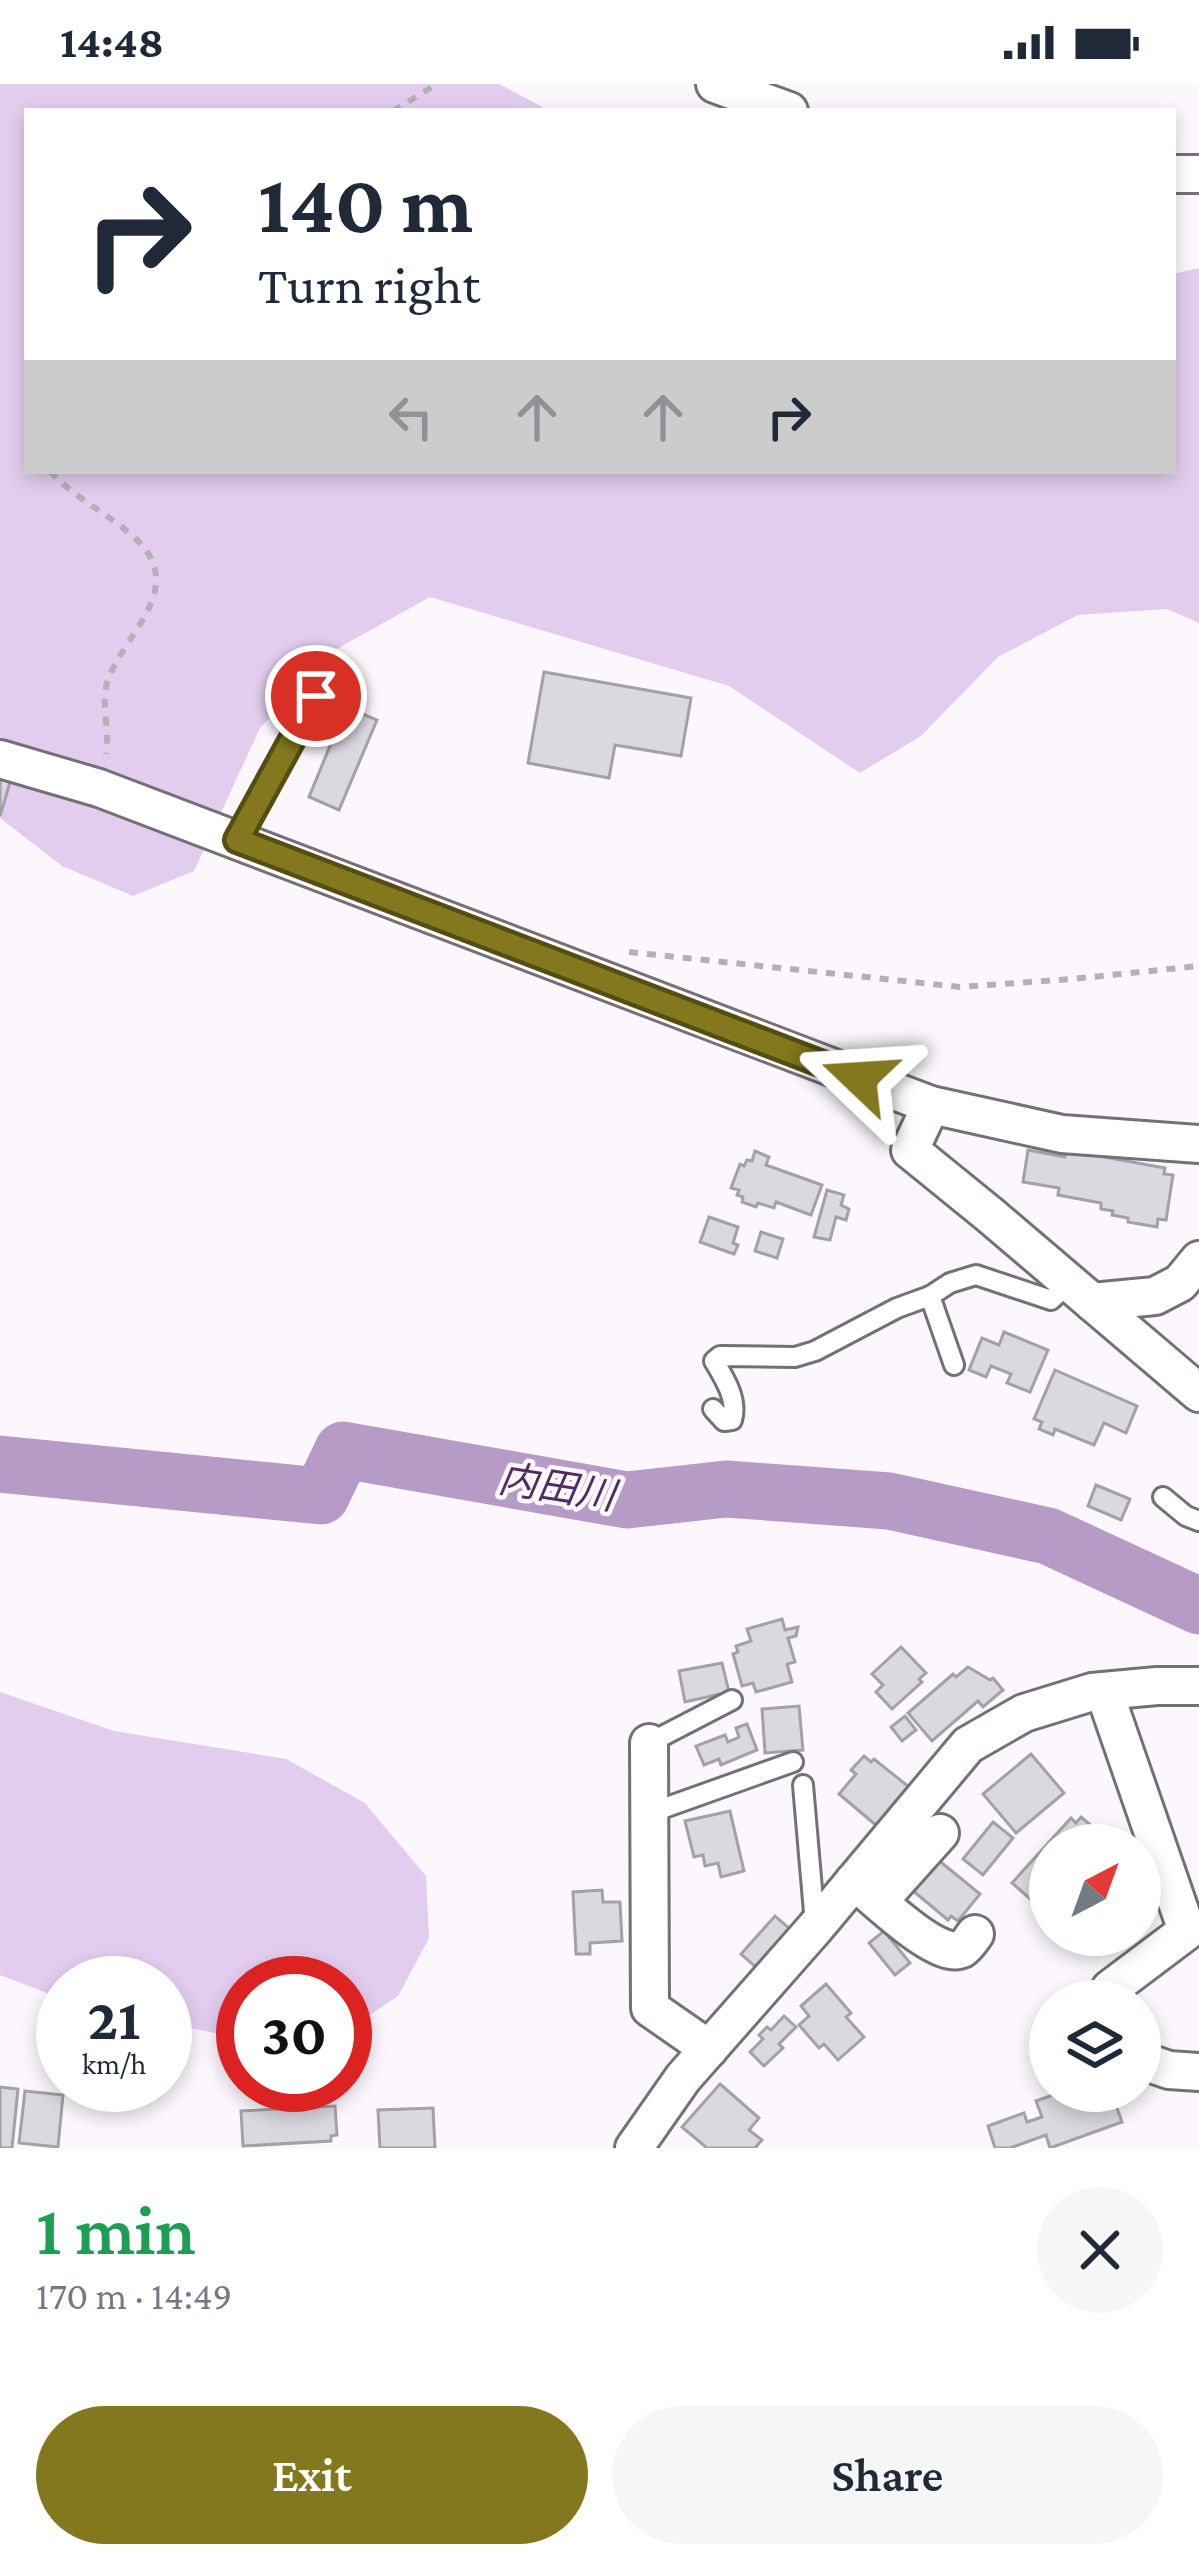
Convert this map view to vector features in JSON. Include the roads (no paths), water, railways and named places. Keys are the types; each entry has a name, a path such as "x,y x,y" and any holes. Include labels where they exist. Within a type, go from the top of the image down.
{"street":[{"path":"716,84 781,108"},
{"path":"0,759 99,788 931,1105 1062,1134 1199,1144"},
{"path":"931,1105 910,1150 1199,1393"},
{"path":"1080,1293 1155,1296 1180,1283 1199,1260"},
{"path":"867,1891 968,1744 1024,1713 1104,1691 1199,1686"},
{"path":"1104,1691 1187,1931 1122,1980"},
{"path":"649,1742 650,2008 710,2049"},
{"path":"634,2148 683,2078 815,1928 940,1833"},
{"path":"867,1891 941,1948 965,1948 975,1934"},
{"path":"1161,2067 1199,2072"}],"lane":[{"path":"237,840 316,696"},
{"path":"712,1409 724,1420 732,1420 735,1408 714,1361 720,1356 795,1357 815,1351 976,1274 1052,1300 1080,1293"},
{"path":"930,1296 954,1365"},
{"path":"1163,1497 1199,1521"},
{"path":"649,1742 732,1700"},
{"path":"650,1813 794,1762"},
{"path":"803,1786 815,1928"}],"waterway":[{"name":"内田川","path":"0,1464 321,1496 343,1450 627,1500 726,1489 889,1501 1048,1536 1199,1606"}]}
